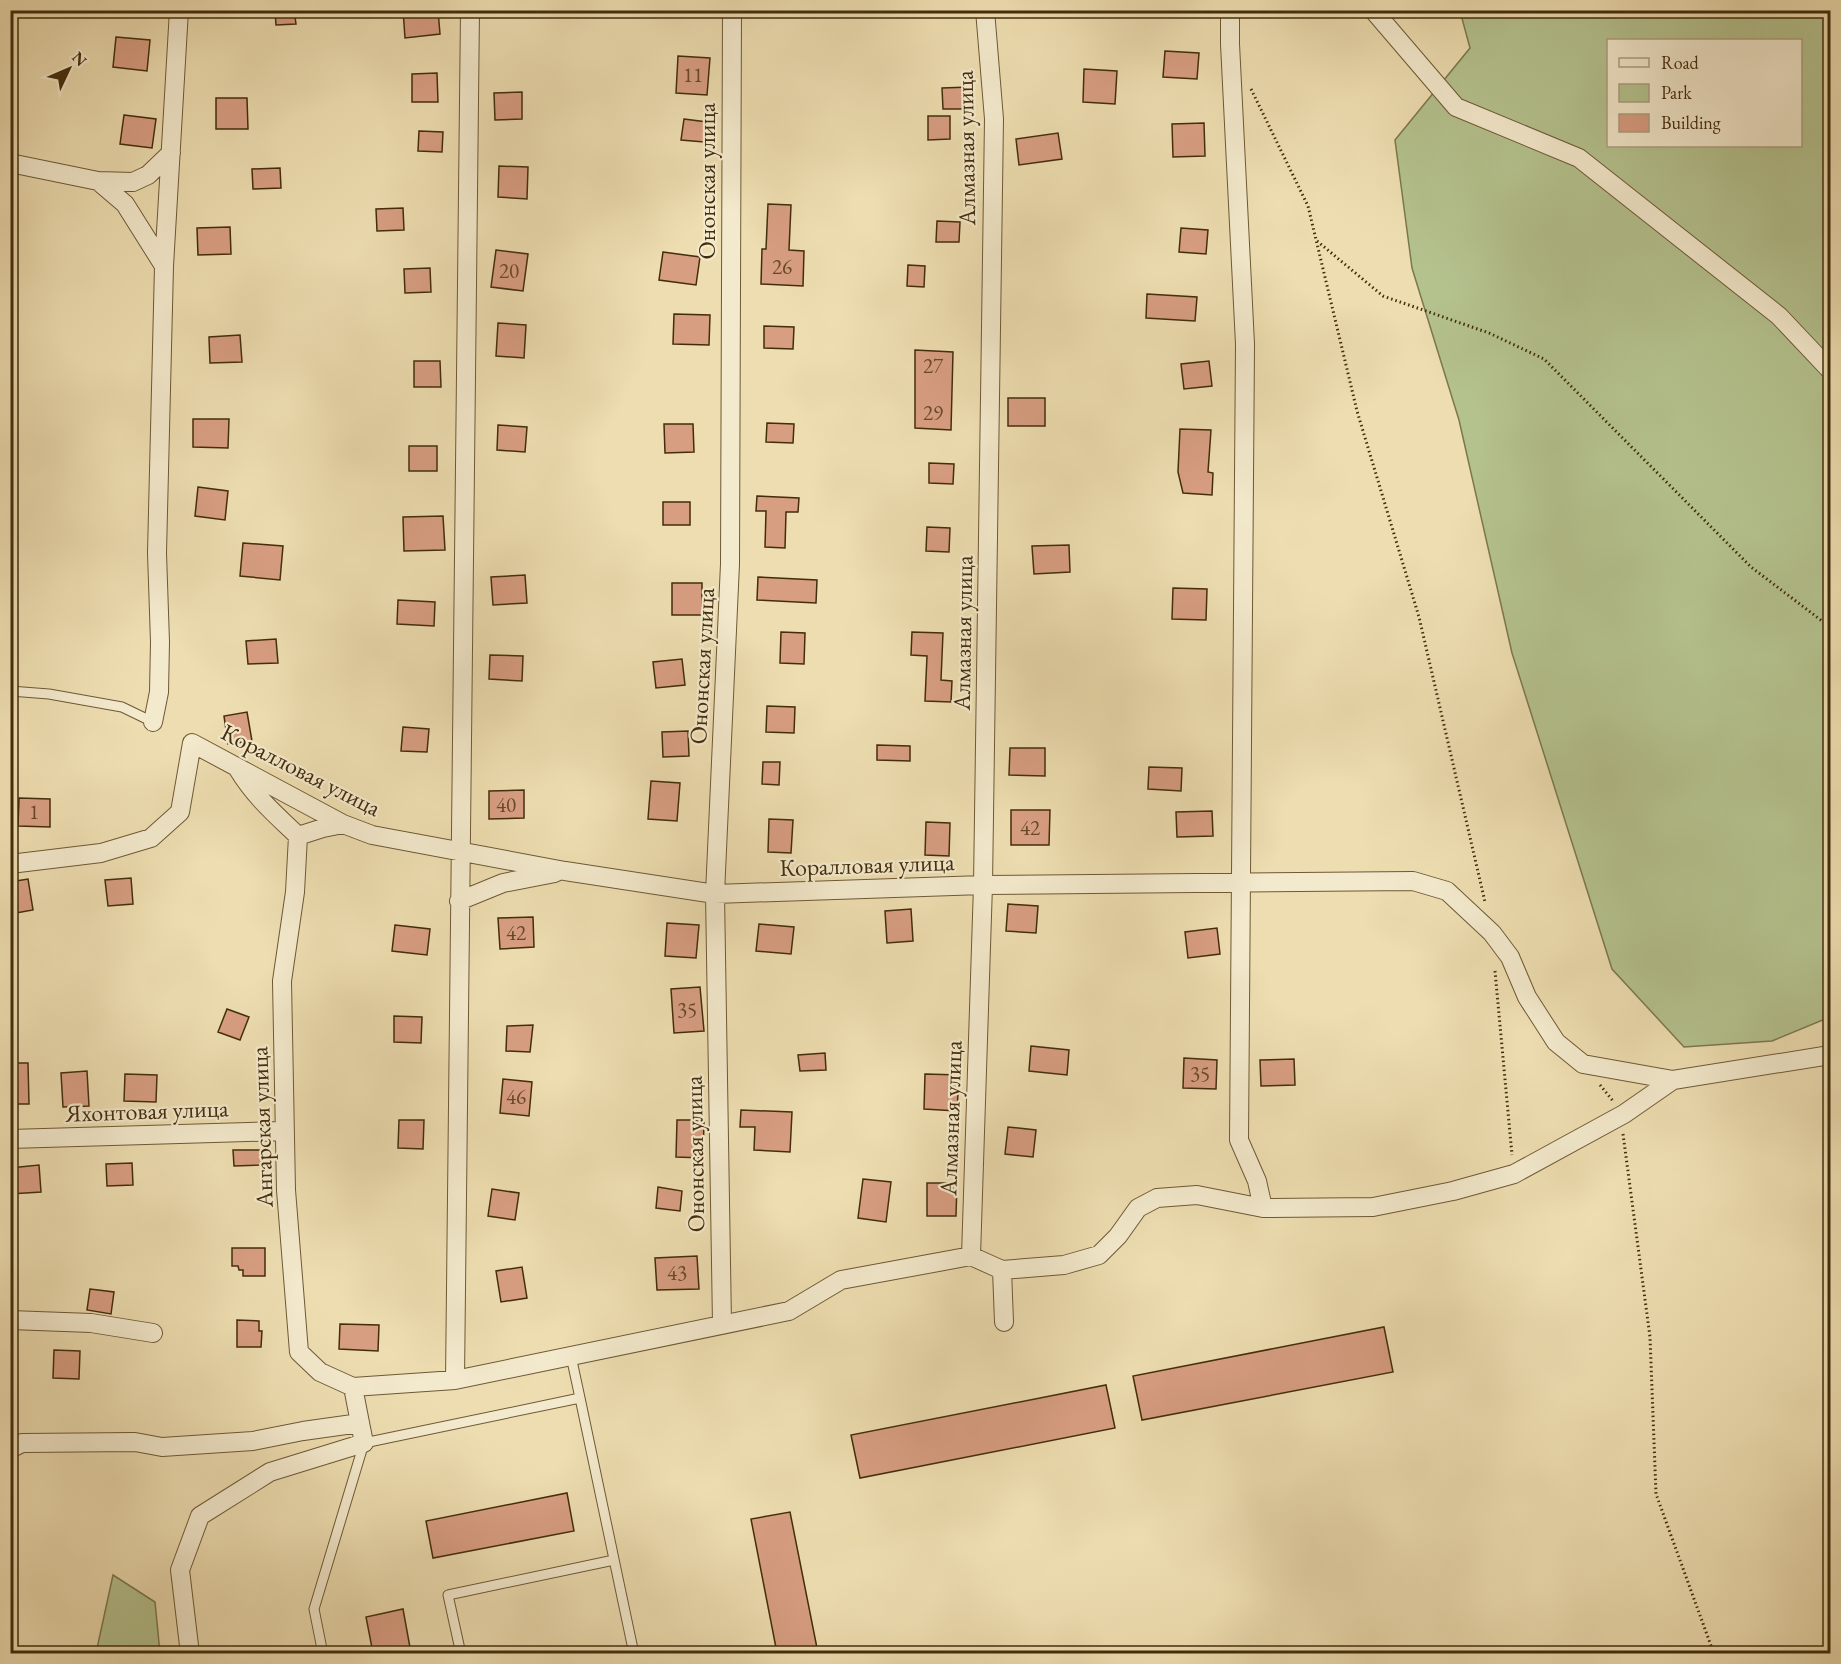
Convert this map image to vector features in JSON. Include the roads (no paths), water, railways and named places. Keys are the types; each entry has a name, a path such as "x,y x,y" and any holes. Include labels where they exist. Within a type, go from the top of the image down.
{"street":[{"path":"153,722 159,692 157,552 164,266 179,10"},
{"path":"454,1380 470,10"},
{"name":"Ононская улица","path":"722,1324 715,894 730,564 732,10"},
{"name":"Алмазная улица","path":"971,1256 983,885 994,119 985,10"},
{"path":"1230,10 1245,344 1239,1140 1257,1181 1263,1208"},
{"path":"1373,10 1456,107 1579,158 1779,316 1830,370"},
{"path":"10,163 98,180 134,182 148,175 171,153"},
{"path":"98,180 125,204 164,266"},
{"name":"Коралловая улица","path":"10,864 101,853 151,838 180,812 192,742 343,824 372,835 460,853 715,894 983,885 1413,881 1447,891 1492,933 1510,957 1527,997 1556,1042 1583,1064 1673,1080"},
{"path":"237,766 256,795 298,836 343,824"},
{"name":"Ангарская улица","path":"298,836 295,892 282,981 286,1190 299,1352 320,1372 353,1387"},
{"path":"459,902 503,883 565,871"},
{"path":"190,1653 180,1570 200,1516 270,1472 364,1443 353,1387 454,1380 789,1311 841,1280 971,1256 1002,1270 1064,1265 1099,1255 1118,1236 1138,1208 1157,1198 1197,1195 1263,1208 1373,1207 1453,1191 1514,1174 1624,1114 1673,1080 1830,1055"},
{"name":"Яхонтовая улица","path":"10,1139 284,1131"},
{"path":"1002,1270 1004,1322"},
{"path":"10,1320 91,1323 153,1333"},
{"path":"10,1449 22,1443 135,1442 162,1447 253,1441 360,1423"}],"lane":[{"path":"10,691 50,694 122,707 153,722"},
{"path":"571,1356 634,1653"},
{"path":"323,1653 314,1609 364,1443 580,1398"},
{"path":"461,1653 448,1595 614,1560"}]}
